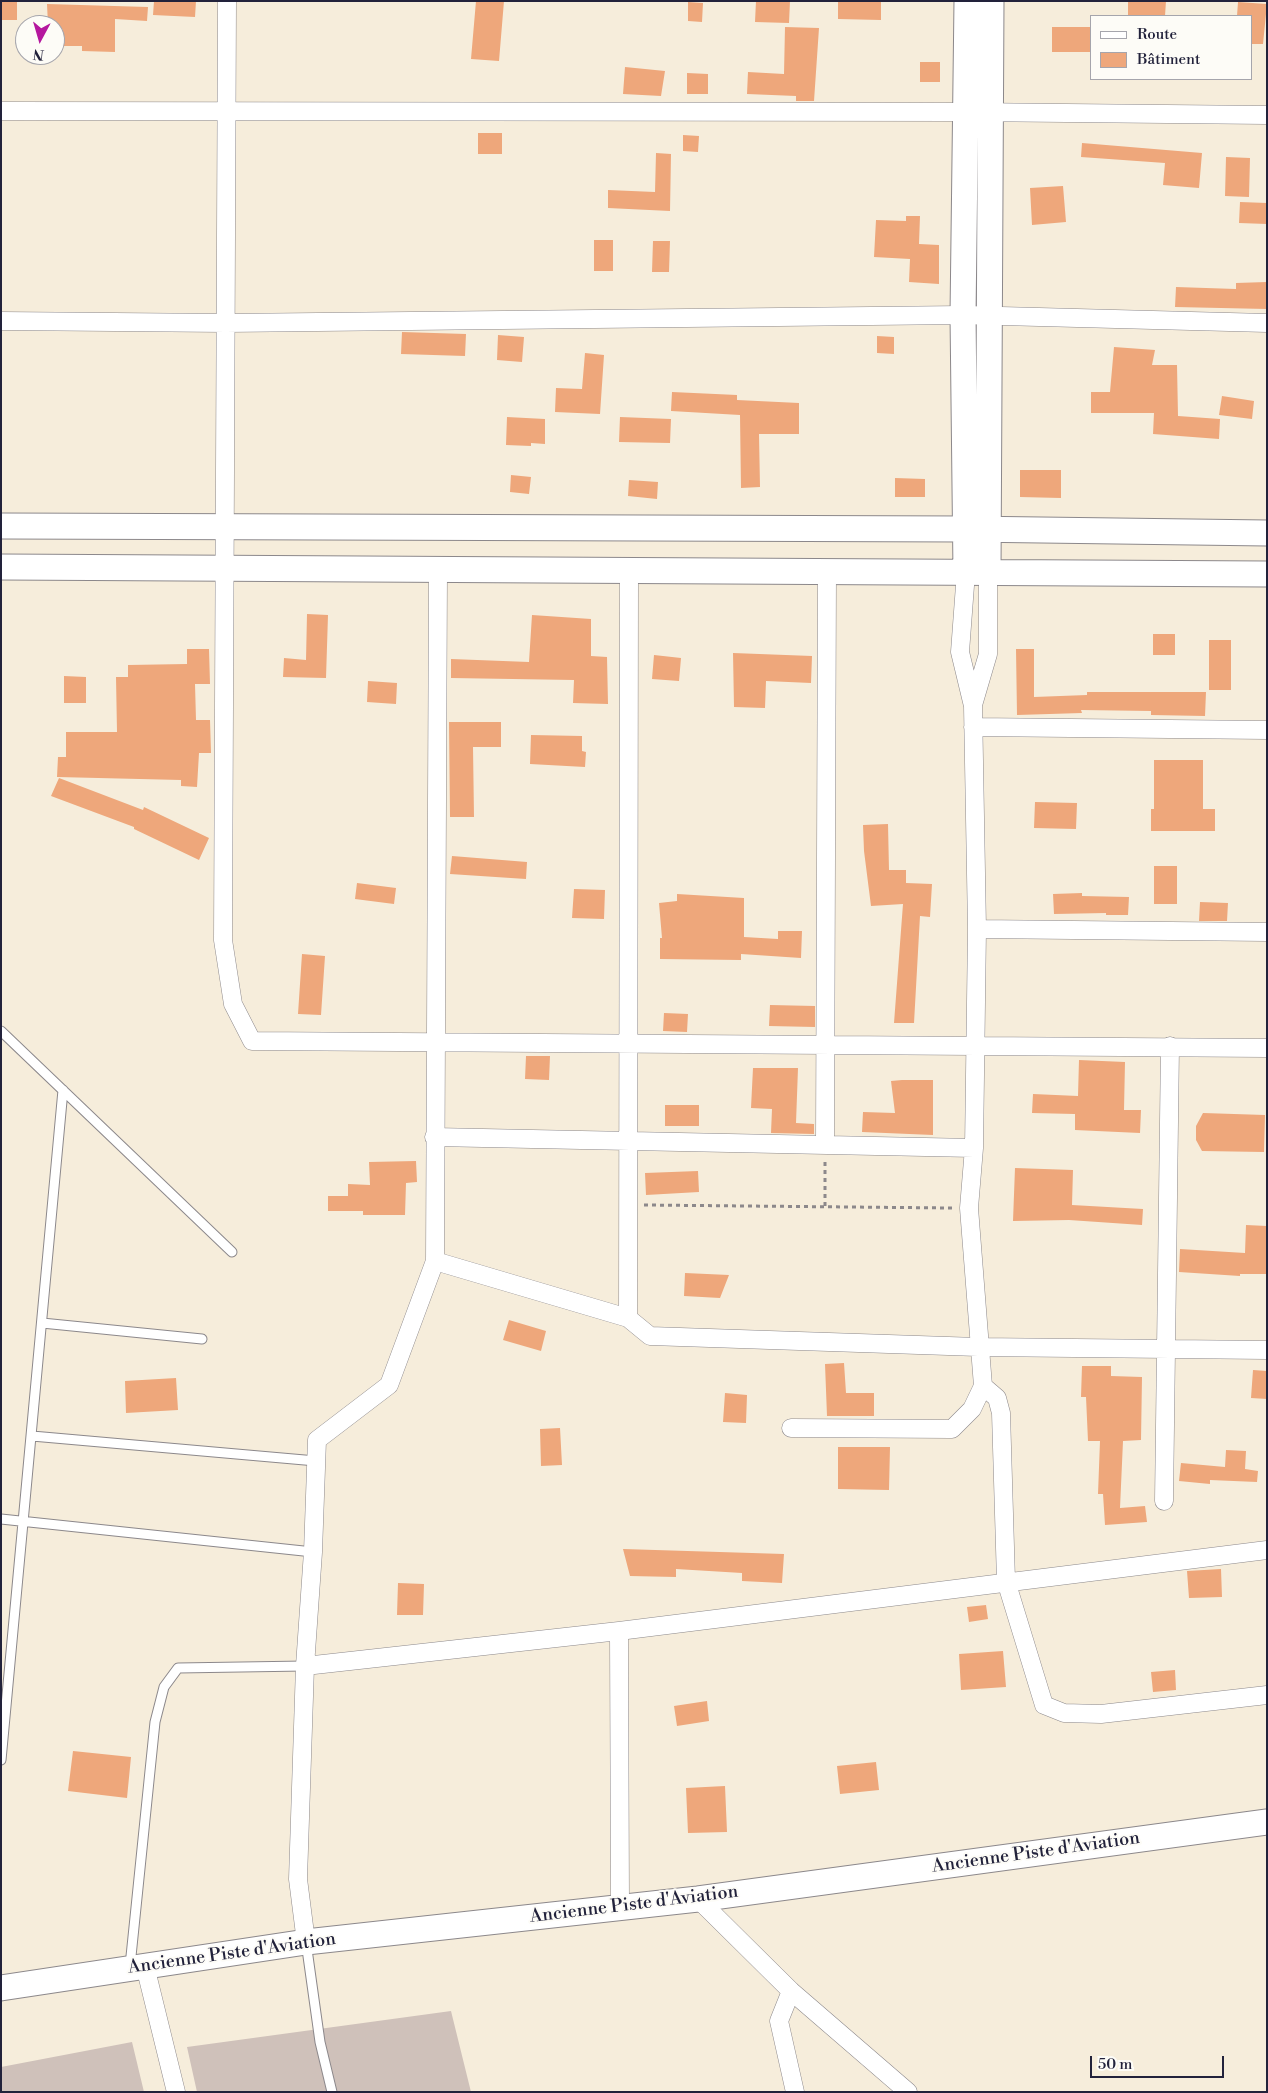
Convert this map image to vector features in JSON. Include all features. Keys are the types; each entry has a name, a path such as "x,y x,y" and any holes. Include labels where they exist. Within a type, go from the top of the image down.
{"street":[{"path":"227,1 223,940 233,1004 252,1041 976,1044 1267,1048"},
{"path":"967,1 964,316 977,529"},
{"path":"972,706 988,654 977,572 977,529 989,316 992,1"},
{"path":"1,111 991,112 1267,115"},
{"path":"1,321 226,323 989,316 1267,323"},
{"path":"1,526 977,529 1267,533"},
{"path":"1,567 1267,574"},
{"path":"306,1942 298,1879 305,1666 313,1552 317,1440 389,1385 435,1261 434,1137 438,570"},
{"path":"628,1318 629,571"},
{"path":"825,1144 827,572"},
{"path":"791,1428 952,1429 972,1409 982,1386 970,1208 974,1148 977,929 973,728 972,706 960,652 977,572"},
{"path":"973,728 1267,730"},
{"path":"977,929 1267,932"},
{"path":"1164,1501 1170,1046"},
{"path":"434,1137 974,1148"},
{"path":"435,1261 628,1318 650,1336 978,1347 1267,1350"},
{"path":"982,1386 997,1398 1001,1413 1006,1581 1044,1705 1064,1713 1101,1714 1267,1695"},
{"path":"305,1666 619,1631 1006,1581 1267,1550"},
{"path":"619,1631 620,1907"},
{"name":"Ancienne Piste d'Aviation","path":"1,1988 306,1942 698,1899 1267,1822"},
{"path":"698,1899 791,1991 908,2092"},
{"path":"137,1968 176,2092"},
{"path":"791,1991 779,2021 796,2092"}],"lane":[{"path":"1,1031 232,1252"},
{"path":"1,1760 63,1090"},
{"path":"42,1322 202,1339"},
{"path":"32,1436 316,1461"},
{"path":"1,1519 313,1552"},
{"path":"137,1968 155,1722 164,1687 178,1668 305,1666"},
{"path":"306,1942 320,2042 332,2092"}],"path":[{"path":"825,1144 825,1207"},
{"path":"628,1205 970,1208"}],"shaded area":[{"path":"451,2011 471,2092 197,2092 187,2047"},
{"path":"132,2042 144,2092 1,2092 1,2067"}],"building":[{"path":"1,1 17,1 15,20 1,20"},
{"path":"154,1 196,1 195,17 153,15"},
{"path":"476,1 504,1 499,61 471,59"},
{"path":"756,1 790,1 789,23 755,22"},
{"path":"838,1 881,1 881,20 838,19"},
{"path":"1128,1 1166,1 1165,15 1128,15"},
{"path":"688,2 703,3 702,22 688,21"},
{"path":"1238,2 1267,4 1263,44 1253,44 1253,15 1237,15"},
{"path":"47,4 148,7 147,21 115,19 115,52 82,51 82,46 65,46 65,15 48,15"},
{"path":"785,27 819,28 814,101 796,101 796,96 747,94 748,72 784,74"},
{"path":"1052,27 1090,27 1090,52 1052,52"},
{"path":"920,62 940,62 940,82 920,82"},
{"path":"625,67 665,71 661,96 623,94"},
{"path":"687,73 708,74 708,94 687,94"},
{"path":"478,133 502,133 502,154 478,154"},
{"path":"683,135 699,136 698,152 683,151"},
{"path":"1082,143 1202,153 1199,188 1163,185 1165,163 1081,157"},
{"path":"656,153 671,154 670,211 608,208 608,190 655,192"},
{"path":"1226,157 1250,158 1249,197 1225,196"},
{"path":"1063,186 1066,222 1032,225 1030,188"},
{"path":"1240,202 1267,203 1267,224 1239,223"},
{"path":"906,216 920,216 919,244 939,245 939,284 909,282 910,259 874,257 876,220 906,221"},
{"path":"594,240 613,240 613,271 594,271"},
{"path":"653,241 670,241 669,272 652,272"},
{"path":"1267,282 1267,309 1175,307 1176,287 1236,289 1236,283"},
{"path":"402,332 466,334 465,356 401,354"},
{"path":"498,335 524,337 522,362 497,360"},
{"path":"877,336 894,337 894,354 877,353"},
{"path":"1114,347 1155,350 1152,365 1177,365 1178,416 1220,419 1219,439 1153,434 1154,413 1091,413 1091,392 1110,392"},
{"path":"585,353 604,355 600,414 555,412 556,388 582,389"},
{"path":"672,392 737,395 737,400 799,403 799,434 759,434 760,487 741,488 740,415 671,411"},
{"path":"1222,396 1254,401 1252,419 1219,415"},
{"path":"507,417 545,419 545,444 531,443 531,446 506,445"},
{"path":"620,417 671,419 670,443 619,442"},
{"path":"1020,470 1061,470 1061,498 1020,497"},
{"path":"511,475 531,477 529,494 510,492"},
{"path":"895,478 925,479 925,497 895,497"},
{"path":"629,480 658,482 657,499 628,496"},
{"path":"307,614 328,615 326,678 283,677 284,658 306,660"},
{"path":"532,615 591,619 591,656 607,657 608,704 573,703 574,680 451,678 451,659 529,662"},
{"path":"1153,634 1175,634 1175,655 1153,655"},
{"path":"1209,640 1231,640 1231,690 1209,690"},
{"path":"187,649 209,649 210,684 195,684 196,720 210,720 211,753 199,753 197,787 181,786 181,780 57,777 58,757 66,757 66,732 117,732 116,677 128,677 128,665 187,664"},
{"path":"1016,649 1034,649 1034,697 1087,695 1087,692 1206,692 1205,716 1151,715 1151,711 1081,710 1082,713 1017,715"},
{"path":"733,653 812,656 811,683 766,681 765,708 734,707"},
{"path":"654,655 681,658 679,681 652,679"},
{"path":"64,676 86,677 86,703 64,703"},
{"path":"368,681 397,683 396,704 367,702"},
{"path":"449,722 501,722 501,747 473,747 474,817 450,817"},
{"path":"531,735 582,736 582,751 586,752 585,767 530,764"},
{"path":"1154,760 1203,760 1203,809 1215,809 1215,831 1151,831 1151,809 1154,809"},
{"path":"59,778 143,810 144,807 209,838 199,860 134,829 134,827 51,796"},
{"path":"1035,802 1077,803 1076,829 1034,828"},
{"path":"888,824 889,870 906,870 906,883 932,884 930,917 920,916 914,1023 894,1023 903,904 871,906 864,851 863,825"},
{"path":"452,856 527,862 526,879 450,874"},
{"path":"1154,866 1177,866 1177,904 1154,904"},
{"path":"357,883 396,888 394,904 355,899"},
{"path":"574,889 605,890 604,919 572,918"},
{"path":"1082,893 1082,896 1129,897 1128,915 1106,915 1106,913 1054,914 1053,894"},
{"path":"677,894 744,898 744,937 778,939 778,931 802,931 801,958 741,954 741,960 660,959 660,938 662,938 659,903 677,901"},
{"path":"1200,902 1228,903 1227,921 1199,921"},
{"path":"302,954 325,956 321,1015 298,1014"},
{"path":"770,1005 815,1006 815,1027 769,1026"},
{"path":"664,1013 688,1014 687,1032 663,1031"},
{"path":"526,1056 550,1056 549,1080 525,1079"},
{"path":"1079,1060 1125,1062 1124,1110 1141,1110 1140,1133 1075,1130 1075,1114 1032,1113 1033,1094 1078,1096"},
{"path":"753,1068 798,1068 796,1123 814,1124 814,1134 771,1133 772,1109 751,1108"},
{"path":"933,1080 933,1135 862,1132 863,1112 895,1113 891,1081"},
{"path":"665,1105 699,1105 699,1126 665,1126"},
{"path":"1203,1113 1265,1115 1264,1152 1202,1151 1196,1140 1196,1126"},
{"path":"416,1161 417,1182 406,1183 405,1215 363,1215 363,1211 328,1211 328,1196 348,1196 348,1184 370,1185 369,1162"},
{"path":"1015,1168 1073,1170 1072,1205 1143,1209 1142,1225 1069,1220 1013,1221"},
{"path":"698,1171 699,1192 646,1195 645,1173"},
{"path":"1246,1225 1267,1226 1267,1274 1240,1274 1240,1276 1179,1272 1180,1249 1245,1253"},
{"path":"685,1273 729,1275 720,1298 684,1296"},
{"path":"509,1320 546,1331 541,1351 503,1340"},
{"path":"844,1363 846,1393 874,1393 874,1416 827,1416 825,1364"},
{"path":"1082,1366 1111,1366 1111,1376 1142,1377 1141,1440 1123,1441 1120,1508 1145,1506 1147,1522 1105,1525 1103,1494 1098,1494 1100,1441 1088,1441 1086,1397 1081,1397"},
{"path":"1253,1370 1267,1371 1267,1399 1251,1398"},
{"path":"176,1378 178,1410 126,1413 125,1381"},
{"path":"725,1393 747,1395 746,1423 723,1422"},
{"path":"560,1428 562,1465 541,1466 540,1429"},
{"path":"838,1447 890,1447 889,1490 838,1489"},
{"path":"1226,1450 1246,1451 1245,1469 1258,1471 1257,1482 1210,1480 1210,1484 1179,1481 1181,1463 1225,1467"},
{"path":"623,1549 784,1554 782,1583 742,1581 742,1573 676,1569 676,1577 630,1576"},
{"path":"1221,1569 1222,1597 1189,1598 1187,1571"},
{"path":"398,1583 424,1584 423,1615 397,1615"},
{"path":"986,1605 988,1619 969,1622 967,1607"},
{"path":"1003,1651 1006,1687 961,1690 959,1654"},
{"path":"1175,1670 1176,1690 1153,1692 1151,1672"},
{"path":"707,1701 709,1721 677,1726 674,1706"},
{"path":"73,1751 131,1757 127,1798 68,1791"},
{"path":"876,1762 879,1790 840,1794 837,1766"},
{"path":"725,1786 727,1832 688,1833 686,1788"}]}
